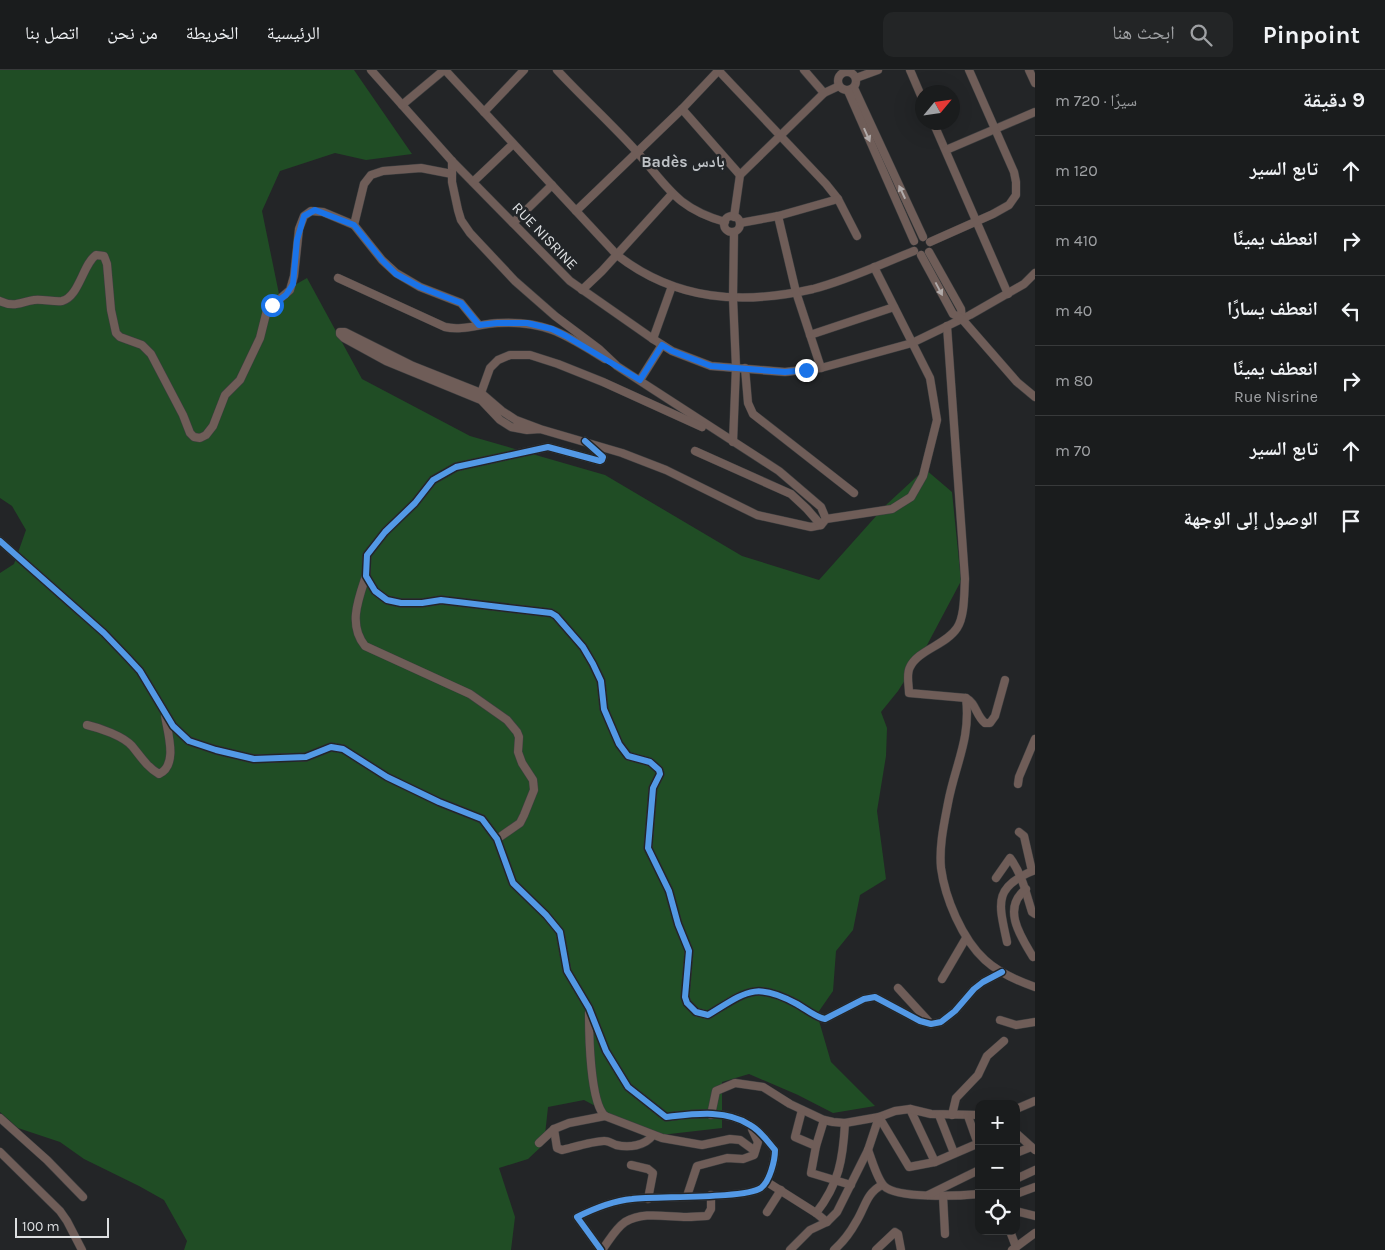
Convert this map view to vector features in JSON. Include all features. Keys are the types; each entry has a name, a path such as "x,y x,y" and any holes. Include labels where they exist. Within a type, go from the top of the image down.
{"street":[{"name":"RUE NISRINE","path":"371,70 452,161 556,268 582,290 662,345 672,351 711,366 785,372 821,368 912,342 962,319 1008,294 1024,284 1035,273"},
{"path":"402,105 444,70 617,255 638,270 688,292 733,298 796,292 830,284 914,251"},
{"path":"484,112 524,70"},
{"path":"557,70 637,152 672,194 694,210 725,222"},
{"path":"576,211 682,109 718,70 826,184 838,199 856,236"},
{"path":"804,70 824,93"},
{"path":"856,78 878,70"},
{"path":"910,70 916,85"},
{"path":"930,242 1003,209 1016,195 1014,172 969,70"},
{"path":"1029,70 1035,83"},
{"path":"843,72 851,73 856,78 856,83 851,89 843,90 839,86 838,78 843,72"},
{"path":"734,442 736,367 733,298 734,232 738,229 740,175 824,93 839,86"},
{"path":"851,89 923,236 930,242 929,252 961,309 962,319"},
{"path":"851,89 886,178 914,241 914,251"},
{"path":"682,109 740,175"},
{"path":"946,150 1035,112"},
{"path":"937,130 1008,294"},
{"path":"473,182 513,144"},
{"path":"452,161 454,196 461,220 477,242 515,281 555,316 599,349 617,366"},
{"path":"354,225 364,184 371,174 383,171 421,168 452,174"},
{"path":"886,178 894,174"},
{"path":"513,223 552,185"},
{"path":"582,290 617,255 672,194"},
{"path":"725,222 728,218 737,220 778,216 838,199"},
{"path":"0,301 15,305 42,299 60,301 66,299 72,293 84,273 90,258 96,255 104,256 107,264 111,310 116,333 120,337 142,345 151,354 183,415 190,433 194,437 200,438 206,435 213,426 225,396 240,380 260,338 267,310 290,290 294,276 297,240 304,216 315,210 354,225 382,260 396,274 420,287 461,303 479,325"},
{"path":"778,216 796,292 821,368"},
{"path":"725,222 726,228 734,232"},
{"path":"914,241 923,236"},
{"path":"914,251 921,255 954,314 962,319 1017,382 1035,397"},
{"path":"921,255 929,252"},
{"path":"540,429 528,430 512,427 500,420 481,400 370,353 344,338 340,332 345,332 413,366 481,392 509,416 540,429 585,441 666,470 758,515 811,527 824,522 892,509 911,497 923,476 937,420 930,378 874,267"},
{"path":"338,278 438,325 455,328 514,322 538,324 566,336 617,366 723,436"},
{"path":"653,339 672,286"},
{"path":"810,335 894,307"},
{"path":"947,326 965,579 963,609 958,628 946,640 915,659 908,674 909,693 966,698 972,701 981,720 985,723 990,723 995,716 1005,680"},
{"path":"640,380 662,345"},
{"path":"481,392 490,368 498,360 510,355 530,355 558,364 603,382 734,442 779,471 821,507 824,522"},
{"path":"745,368 748,403 753,414 854,493"},
{"path":"497,839 520,823 534,790 533,780 522,763 518,752 520,737 508,720 470,694 365,646 356,630 356,604 366,576 367,556 385,532 415,503 434,480 456,467 548,447 602,460 603,457 585,441"},
{"path":"695,451 791,494 824,522"},
{"path":"0,541 104,633 128,658 140,671 173,726 189,741 216,750 254,758 306,757 331,747 343,749 387,777 482,819 497,839 513,884 546,915 560,932 567,972 589,1008 606,1051 628,1088 666,1117 725,1114 751,1125 776,1150 775,1161 767,1182 756,1191 731,1195 711,1195 632,1199 596,1208 577,1217 602,1250 616,1230 624,1222 634,1218 646,1215 707,1216 711,1210 711,1195"},
{"path":"366,576 375,591 387,600 401,603 422,603 441,600 551,613 556,616 583,647 601,681 604,709 618,744 628,756 650,762 659,770 660,774 653,788 648,848 669,891 678,924 689,951 685,997 687,1003 696,1012 708,1015 734,998 758,990 778,994 822,1019 864,999 874,997 920,1021 931,1024 948,1018 974,989 1002,972"},
{"path":"966,698 967,711 964,746 948,801 941,842 941,868 951,904 966,938 985,960 1002,972 1035,987"},
{"path":"87,725 100,728 128,742 152,770 159,774 165,772 168,766 171,742 165,713"},
{"path":"1018,784 1019,777 1035,739"},
{"path":"1007,942 1000,908 1003,892 1020,876 1033,870 1024,836 1019,832"},
{"path":"996,878 1010,858 1026,889 1032,912 1035,914"},
{"path":"1026,889 1017,897 1014,914 1022,937 1033,957"},
{"path":"942,979 956,952 966,938"},
{"path":"898,988 931,1024"},
{"path":"589,1008 593,1085 601,1112 605,1116 662,1138 702,1145 730,1139 740,1140 755,1151"},
{"path":"1000,1020 1016,1025 1035,1022"},
{"path":"952,1115 956,1098 978,1075 987,1056 1004,1040"},
{"path":"711,1115 716,1091 735,1083 763,1087 790,1104 824,1120 845,1123 910,1109 939,1115 975,1115"},
{"path":"1020,1108 1035,1102"},
{"path":"910,1109 934,1162"},
{"path":"802,1110 795,1137 816,1146"},
{"path":"939,1115 954,1154"},
{"path":"539,1144 554,1129 569,1123 605,1116"},
{"path":"968,1116 975,1136"},
{"path":"790,1250 810,1230 827,1222 837,1212 868,1150 878,1117"},
{"path":"878,1117 909,1167 934,1162 976,1145"},
{"path":"0,1118 47,1160 83,1197"},
{"path":"824,1120 816,1146 811,1173 851,1185"},
{"path":"816,1213 827,1199 836,1180 842,1155 845,1123"},
{"path":"687,1196 697,1166 727,1158 744,1159 754,1155 758,1142 751,1125"},
{"path":"554,1129 557,1148 562,1150 604,1140 617,1145 632,1146 650,1140 653,1135"},
{"path":"1020,1137 1033,1148"},
{"path":"1020,1152 1033,1148"},
{"path":"868,1150 882,1185 890,1190 926,1196 975,1194"},
{"path":"0,1152 60,1211 67,1220 82,1250"},
{"path":"631,1165 648,1169 653,1173 648,1199"},
{"path":"1020,1178 1035,1170"},
{"path":"926,1196 975,1172"},
{"path":"767,1182 827,1222"},
{"path":"834,1250 842,1243 857,1221 868,1195 875,1188 882,1185"},
{"path":"1020,1193 1035,1187"},
{"path":"767,1212 781,1190"},
{"path":"943,1196 945,1234"},
{"path":"1020,1212 1035,1216"},
{"path":"876,1250 895,1232 898,1234 901,1250"},
{"path":"1011,1235 1014,1249 1035,1233"}],"green space":[{"path":"0,70 354,70 412,154 366,160 335,153 280,171 262,211 279,294 307,278 362,379 470,436 605,475 742,556 819,580 886,505 925,469 952,492 961,581 926,647 898,691 881,712 887,728 886,756 877,811 886,879 860,895 853,930 836,951 833,991 817,1014 831,1062 875,1106 833,1113 798,1095 749,1074 722,1082 722,1128 652,1136 584,1100 548,1107 544,1144 528,1159 499,1168 515,1217 511,1250 184,1250 187,1241 164,1200 84,1159 60,1142 18,1128 0,1112 0,573 14,564 26,530 12,506 0,498"}],"cycle path":[{"path":"585,441 603,457 602,460 548,447 456,467 433,480 415,503 385,532 367,555 366,576 375,591 387,600 401,603 422,603 441,600 551,613 556,616 583,647 601,681 604,709 619,744 628,756 650,762 659,770 660,774 653,788 648,848 669,891 678,924 689,951 685,997 687,1003 696,1012 708,1015 742,995 760,991 783,997 814,1015 825,1019 864,999 875,997 920,1021 931,1024 941,1022 955,1011 974,989 1002,972"},
{"path":"0,541 104,633 128,658 140,671 173,726 189,741 254,759 306,757 331,747 343,749 387,777 439,802 482,819 497,839 513,883 546,915 560,932 567,971 589,1008 606,1051 628,1087 666,1117 710,1114 741,1120 754,1127 775,1150 773,1165 767,1181 761,1188 752,1192 719,1196 625,1200 604,1205 577,1217 601,1250"}],"district":[{"name":"Badès بادس","path":"683,161"}],"route":[{"path":"272,305 282,299 293,284 299,229 304,216 315,210 354,225 382,260 396,274 420,287 445,295 461,303 479,325 497,323 538,324 566,336 640,380 662,345 672,351 711,366 785,372 806,370"}]}
